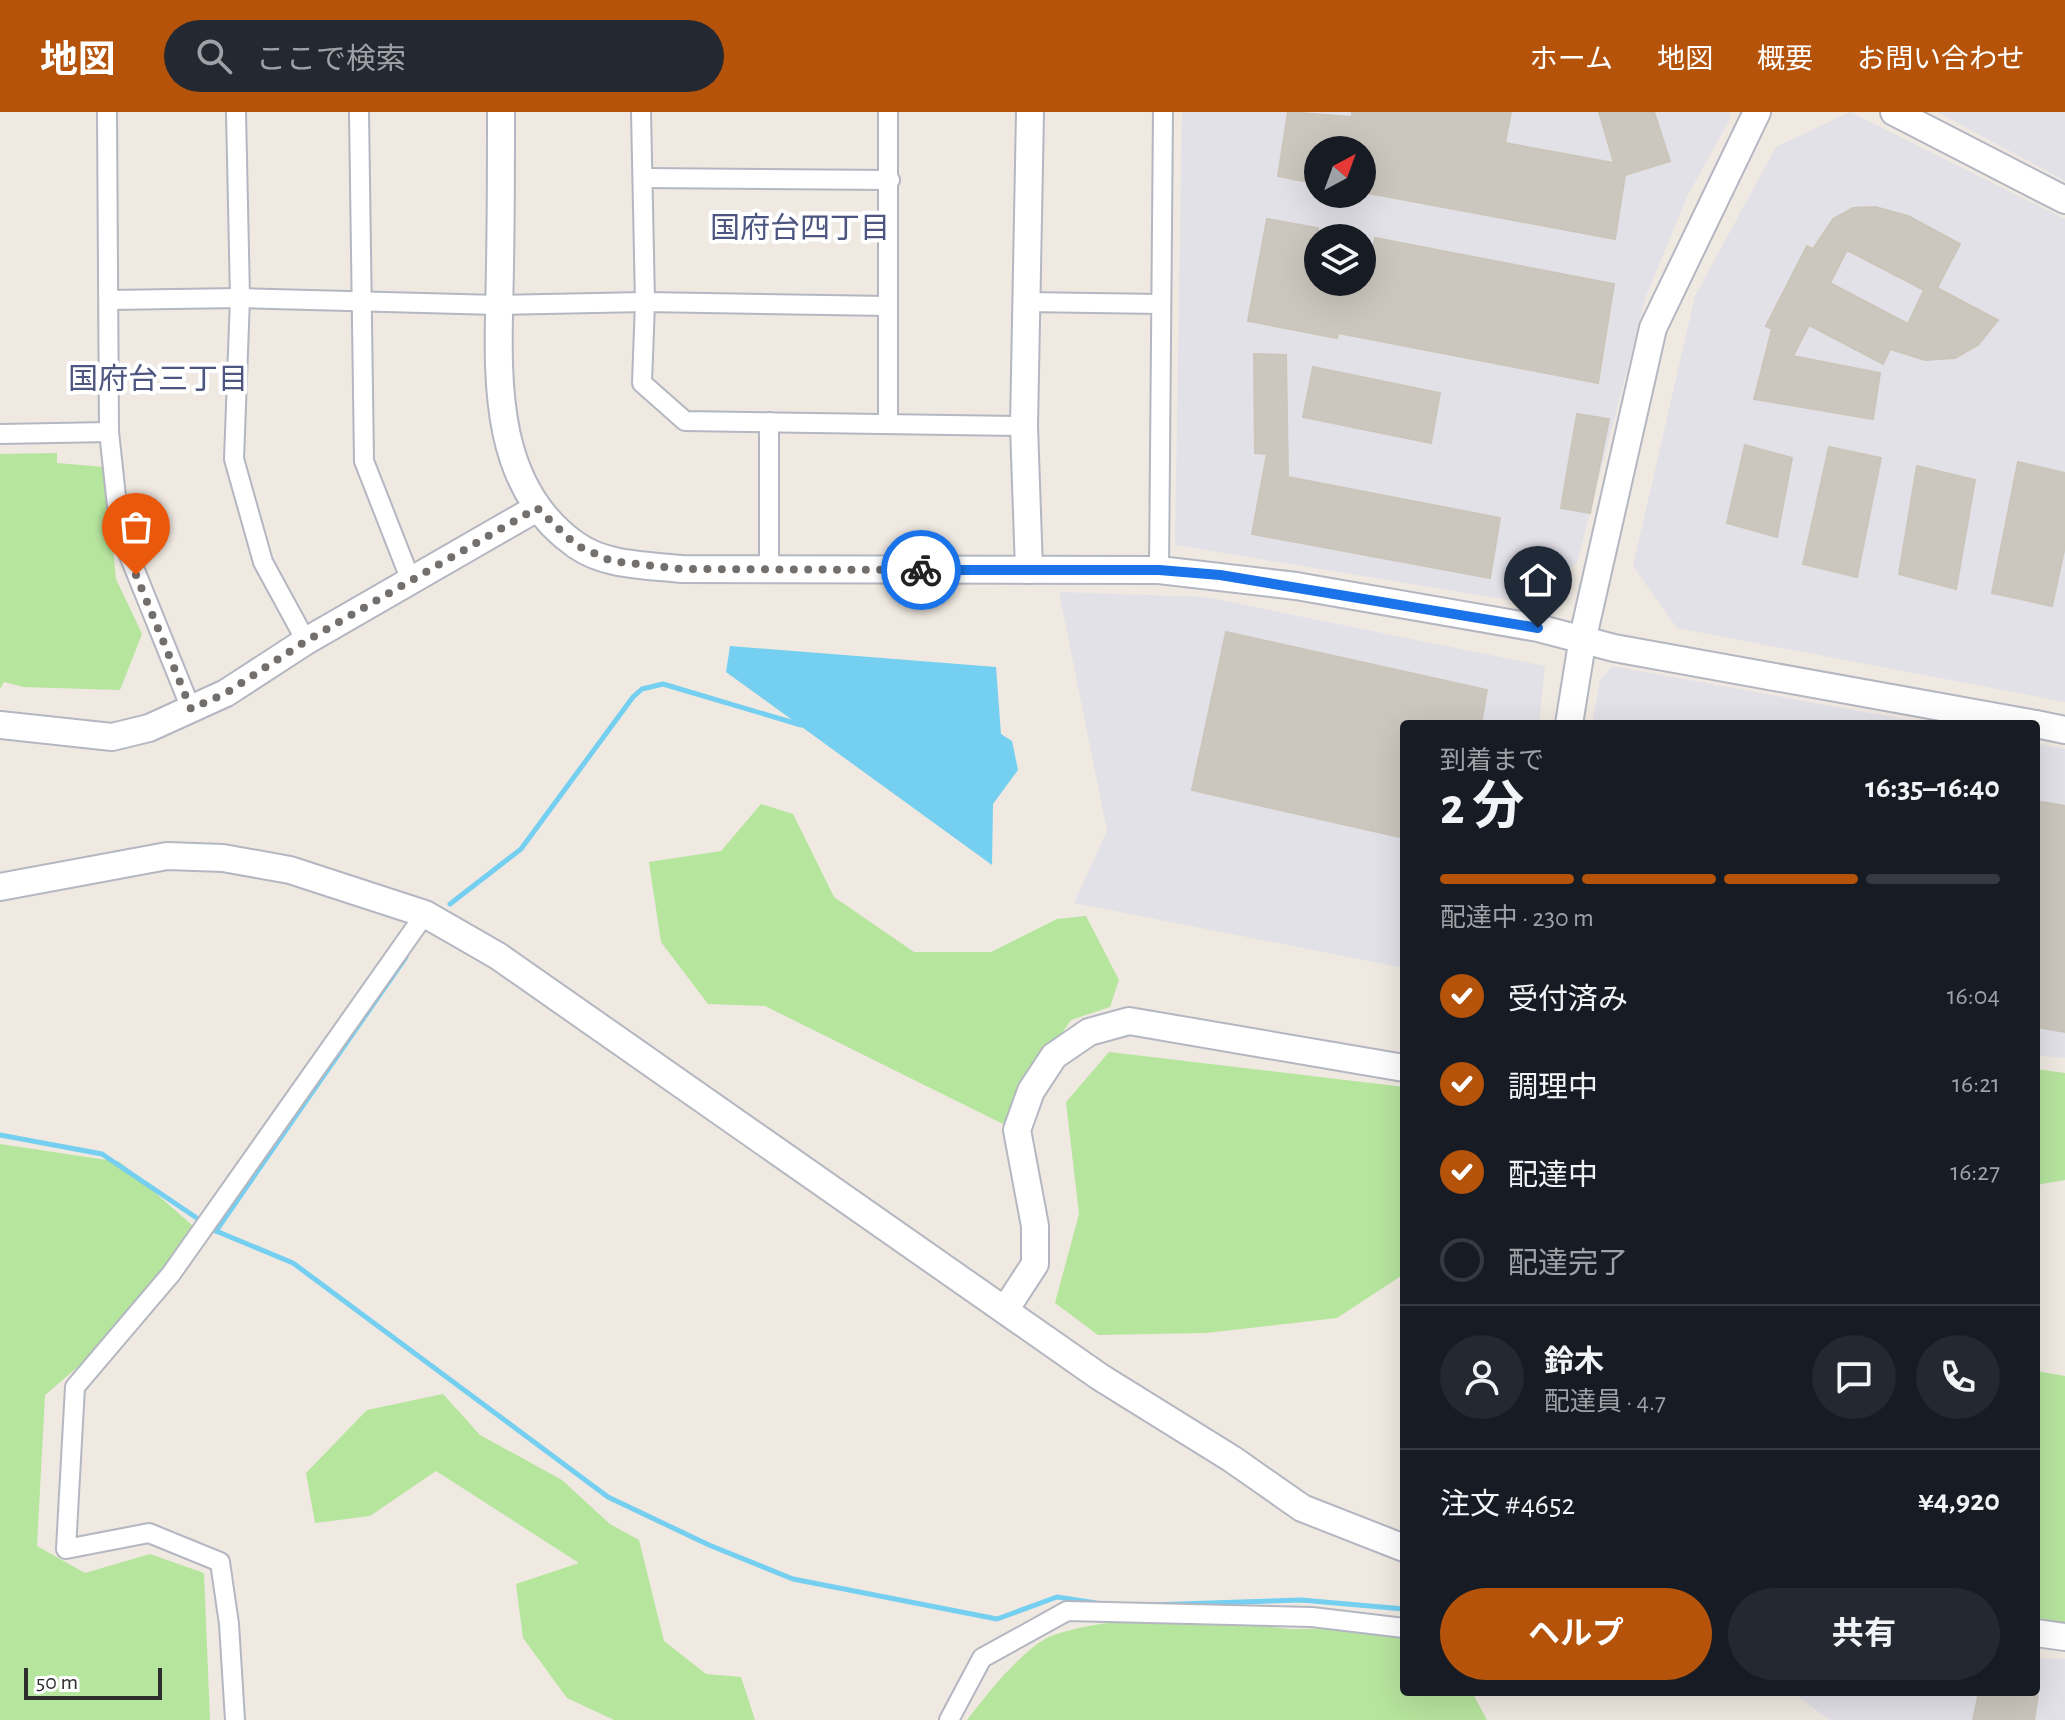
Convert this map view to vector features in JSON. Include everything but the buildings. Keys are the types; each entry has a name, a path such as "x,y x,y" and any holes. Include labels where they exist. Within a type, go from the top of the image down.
{"street":[{"path":"107,112 109,432 120,533 191,709"},
{"path":"236,112 240,298 234,459 263,562 306,641"},
{"path":"359,112 364,461 411,581"},
{"path":"501,112 498,305 502,419 515,468 537,508 576,545 611,561 681,569 1159,570 1296,586 1583,637 1614,648 2013,720"},
{"path":"641,112 645,302 642,383 685,421 1024,426"},
{"path":"888,112 888,423"},
{"path":"1029,570 1024,426 1030,112"},
{"path":"1159,570 1163,112"},
{"path":"1570,720 1583,637 1653,328 1757,112"},
{"path":"1894,112 2065,200"},
{"path":"643,178 890,180"},
{"path":"109,300 240,298 498,305 645,302 888,306"},
{"path":"1025,302 1161,304"},
{"path":"769,422 769,569"},
{"path":"0,434 109,432"},
{"path":"0,725 112,737 149,728 226,693 306,641 537,508"},
{"path":"2040,725 2065,730"},
{"path":"0,887 167,856 223,858 290,870 425,914 498,956 1005,1310 1302,1508 1400,1546"},
{"path":"235,1720 229,1624 220,1562 149,1533 66,1549 75,1387 171,1274 207,1226 425,914"},
{"path":"1005,1310 1035,1264 1035,1226 1017,1130 1042,1070 1054,1056 1089,1032 1129,1021 1400,1067"},
{"path":"949,1720 982,1658 1067,1611 1312,1617 1400,1628"},
{"path":"2040,1634 2065,1637"}],"shaded area":[{"path":"1182,112 1729,112 1731,117 1688,195 1646,296 1577,563 1521,602 1175,545"},
{"path":"1850,112 2065,219 2065,702 1677,628 1633,566 1695,296 1776,147"},
{"path":"1937,112 2065,112 2065,181"},
{"path":"1059,592 1205,597 1545,666 1539,720 1400,720 1400,967 1074,903 1107,831"},
{"path":"1612,666 1909,720 1593,720 1600,680"},
{"path":"2040,744 2065,749 2065,1058 2040,1055"},
{"path":"2040,1658 2065,1659 2065,1720 1830,1720 1797,1696 2040,1696"}],"green space":[{"path":"57,453 57,463 105,467 116,579 142,634 120,690 23,687 4,682 0,689 0,454"},
{"path":"761,804 793,814 834,897 914,952 991,952 1057,919 1086,916 1119,980 1110,1007 1071,1020 1029,1080 1009,1127 765,1006 708,1004 661,942 649,862 721,851"},
{"path":"1109,1052 1400,1087 1400,1277 1337,1318 1206,1333 1098,1335 1055,1303 1079,1214 1066,1102"},
{"path":"2040,1070 2065,1073 2065,1180 2040,1184"},
{"path":"0,1144 120,1162 201,1233 179,1280 45,1395 37,1546 85,1573 150,1554 204,1573 210,1720 0,1720"},
{"path":"2040,1372 2065,1376 2065,1624 2040,1621"},
{"path":"443,1394 480,1435 562,1480 610,1524 639,1540 664,1641 706,1674 741,1677 755,1720 614,1720 567,1698 523,1638 516,1584 579,1563 436,1471 370,1516 315,1523 306,1473 367,1410"},
{"path":"1169,1615 1290,1629 1400,1628 1400,1696 1474,1696 1487,1720 967,1720 1010,1669 1040,1642 1066,1631"}],"water":[{"path":"730,646 996,667 1001,734 1012,741 1018,770 993,804 992,865 726,672"}],"waterway":[{"path":"450,904 521,849 642,689 663,684 801,725"},
{"path":"216,1231 406,957"},
{"path":"0,1135 102,1154 216,1231 293,1263 608,1497 709,1545 793,1579 997,1619 1057,1597 1096,1603"},
{"path":"1150,1605 1301,1600 1400,1609"}],"way so far":[{"path":"136,575 191,709 226,693 306,641 537,508 576,545 611,561 681,569 921,570"}],"district":[{"name":"国府台四丁目","path":"800,228"},
{"name":"国府台三丁目","path":"158,379"}],"route":[{"path":"921,570 1159,570 1220,575 1538,628"}]}
